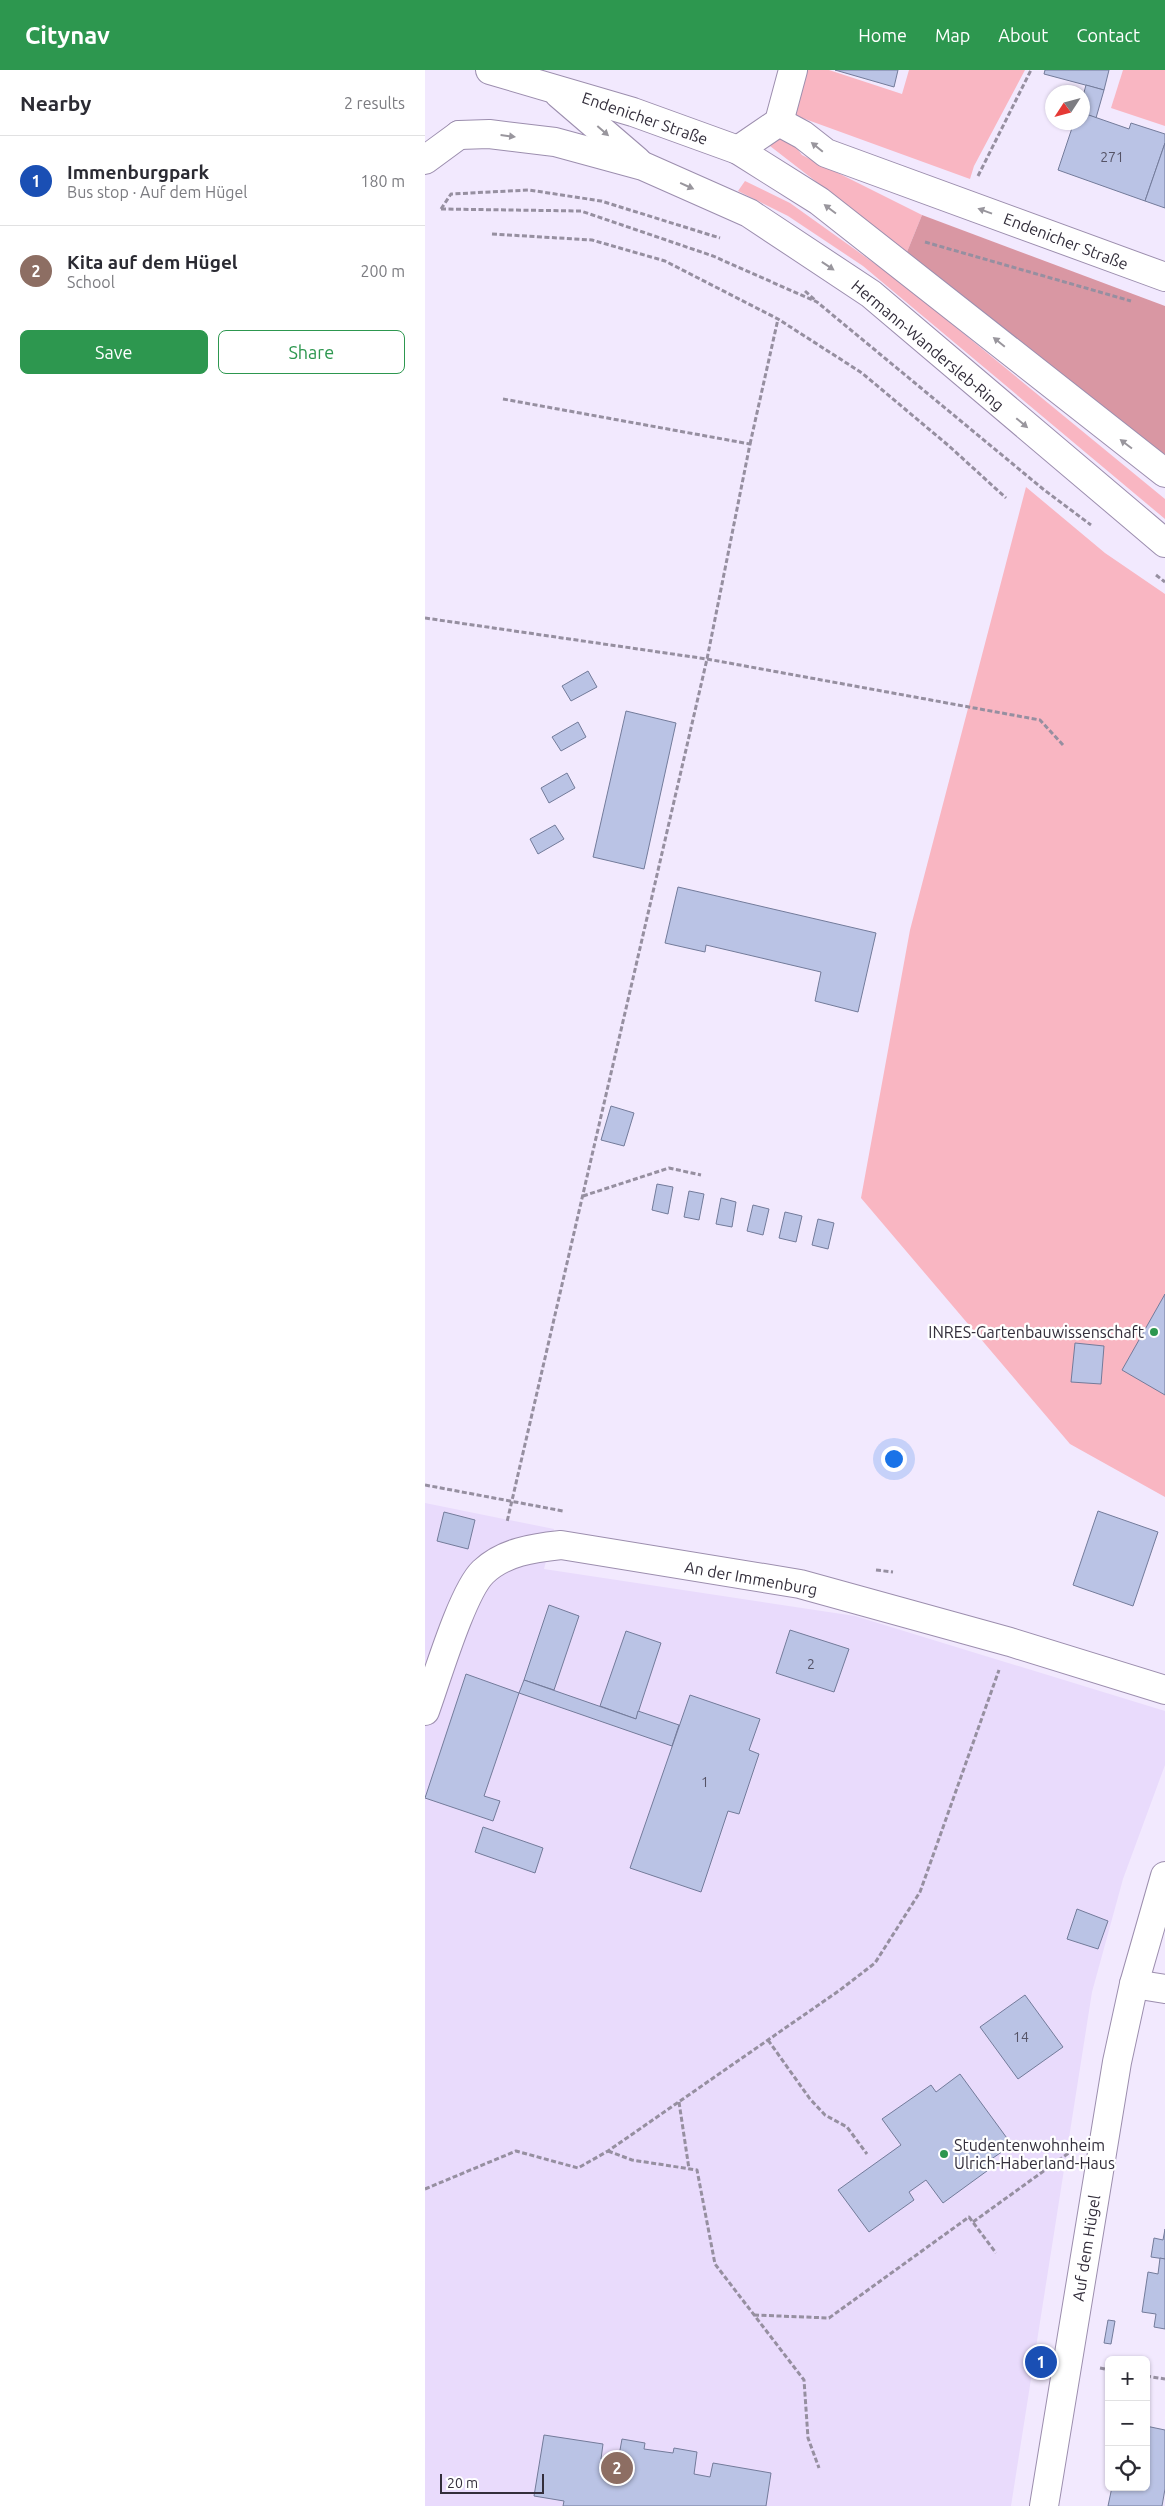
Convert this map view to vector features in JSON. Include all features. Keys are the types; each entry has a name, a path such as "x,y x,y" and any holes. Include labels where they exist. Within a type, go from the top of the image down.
{"main road":[{"name":"Endenicher Straße","path":"490,70 633,112 738,150"},
{"path":"793,70 779,122 738,150 819,201 1165,473"},
{"name":"Endenicher Straße","path":"553,88 643,166"},
{"name":"Endenicher Straße","path":"779,122 803,135 826,153 1165,277"},
{"path":"425,160 459,135 489,134 555,142 643,166"},
{"name":"Hermann-Wandersleb-Ring","path":"643,166 749,213 871,294 1165,543"},
{"name":"An der Immenburg","path":"425,1711 467,1596 482,1573 504,1557 531,1548 561,1545 791,1583 1010,1642 1165,1690"},
{"name":"Auf dem Hügel","path":"1044,2506 1117,2062 1134,1984 1165,1876"},
{"path":"1134,1984 1165,1989"}],"path":[{"path":"968,204 980,169 1031,70"},
{"path":"729,242 601,201 529,190 451,194 441,209 581,211 713,256 817,302 1043,489 1096,530"},
{"path":"492,234 592,240 665,261 778,318 862,373 949,446 1006,498"},
{"path":"922,241 1137,303"},
{"path":"504,1557 507,1519 707,659 778,318"},
{"path":"503,399 751,444"},
{"path":"1150,570 1165,582"},
{"path":"425,618 707,659 1040,720 1063,745"},
{"path":"583,1197 669,1168 701,1175"},
{"path":"425,2189 516,2151 578,2168 608,2151 679,2102 875,1963 920,1892 1010,1642"},
{"path":"768,2040 810,2099 825,2115 847,2127 867,2154"},
{"path":"679,2102 689,2169"},
{"path":"973,2222 1075,2148"},
{"path":"608,2151 632,2160 697,2170 715,2264 804,2380 808,2438 819,2468"},
{"path":"754,2315 829,2318 969,2217 996,2253"},
{"path":"1098,2368 1105,2369"},
{"path":"1150,2377 1165,2379"}],"shaded area":[{"path":"802,70 829,70 902,94 909,70 1025,70 974,166 970,179 794,115"},
{"path":"1123,70 1165,70 1165,126 1111,108"},
{"path":"776,130 792,142 802,155 922,215 907,252 770,146"},
{"path":"745,181 790,203 902,283 1165,499 1165,519 863,266 788,216 738,191"},
{"path":"922,215 1165,306 1165,455 907,252"},
{"path":"1026,487 1105,553 1165,594 1165,1497 1070,1444 861,1198 910,930"},
{"path":"425,1503 554,1529 544,1569 855,1616 1165,1711 1165,1765 1123,1879 1092,1992 1011,2506 425,2506"}],"building":[{"path":"835,70 898,70 894,87"},
{"path":"1045,70 1109,70 1104,90 1044,74"},
{"path":"1090,86 1104,90 1096,118 1090,116"},
{"path":"1090,115 1129,129 1131,123 1165,134 1165,143 1145,201 1058,170 1071,130 1090,130"},
{"path":"1165,143 1165,208 1145,201"},
{"path":"588,671 597,687 571,701 562,686"},
{"path":"626,711 676,723 644,869 593,857"},
{"path":"578,722 586,737 561,751 552,737"},
{"path":"567,773 575,788 549,803 541,788"},
{"path":"555,825 564,839 538,854 530,839"},
{"path":"678,887 876,933 858,1012 815,1001 821,972 706,945 705,952 665,943"},
{"path":"611,1106 634,1113 624,1146 601,1140"},
{"path":"657,1184 673,1187 668,1214 652,1210"},
{"path":"689,1191 704,1194 699,1220 684,1217"},
{"path":"721,1198 736,1202 732,1227 716,1224"},
{"path":"753,1205 769,1209 763,1235 747,1231"},
{"path":"785,1212 802,1216 796,1242 779,1238"},
{"path":"818,1219 834,1223 828,1249 812,1245"},
{"name":"INRES-Gartenbauwissenschaft","path":"1165,1294 1165,1395 1122,1370"},
{"path":"1075,1343 1104,1346 1101,1384 1071,1382"},
{"path":"1098,1511 1158,1532 1133,1606 1073,1585"},
{"path":"444,1512 475,1520 468,1549 437,1541"},
{"path":"549,1605 579,1616 554,1690 524,1680"},
{"path":"790,1630 849,1649 834,1692 776,1673"},
{"path":"626,1631 661,1643 636,1719 600,1706"},
{"path":"466,1674 519,1693 484,1796 500,1801 493,1821 425,1798"},
{"path":"524,1680 636,1719 638,1711 679,1725 672,1746 519,1693"},
{"path":"690,1695 760,1719 749,1750 759,1754 739,1814 728,1811 701,1892 630,1868"},
{"path":"483,1827 543,1848 535,1873 475,1852"},
{"path":"1077,1909 1108,1921 1098,1949 1067,1939"},
{"path":"1025,1995 1063,2047 1018,2079 980,2027"},
{"name":"Studentenwohnheim Ulrich-Haberland-Haus","path":"960,2074 1012,2145 987,2162 991,2168 943,2203 926,2180 909,2192 914,2200 869,2232 838,2190 901,2145 882,2119 931,2085 936,2092"},
{"path":"1165,2229 1165,2259 1151,2257 1154,2238 1163,2240"},
{"path":"1160,2258 1165,2259 1165,2329 1154,2327 1156,2314 1142,2312 1148,2272 1158,2274"},
{"path":"1108,2320 1115,2321 1111,2344 1104,2343"},
{"path":"1150,2427 1165,2430 1165,2489 1162,2506 1108,2506 1111,2491 1150,2491"},
{"path":"544,2435 603,2444 601,2459 618,2461 622,2439 645,2443 644,2449 673,2453 674,2448 697,2452 694,2474 710,2477 713,2463 771,2473 766,2506 563,2506 564,2501 534,2496"}],"place":[{"name":"INRES-Gartenbauwissenschaft","path":"1154,1332"},
{"name":"Studentenwohnheim Ulrich-Haberland-Haus","path":"944,2154"},
{"name":"Immenburgpark","path":"1041,2362"},
{"name":"Kita auf dem Hügel","path":"617,2468"}]}
